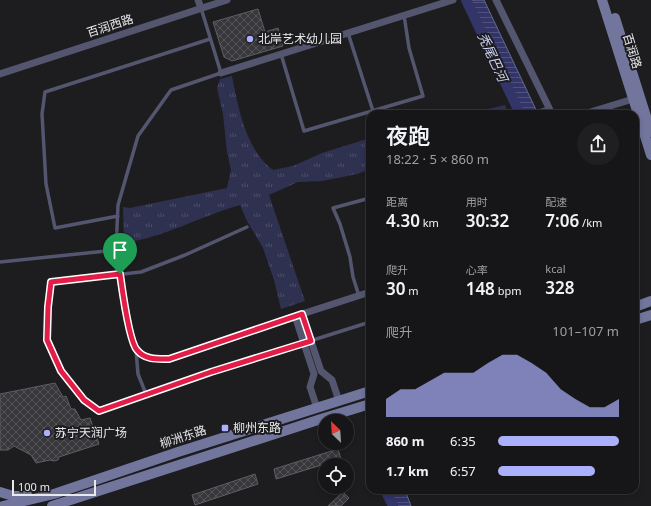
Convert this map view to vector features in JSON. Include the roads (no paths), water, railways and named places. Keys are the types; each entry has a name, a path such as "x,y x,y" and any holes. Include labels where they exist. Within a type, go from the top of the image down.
{"main road":[{"name":"百润路","path":"602,0 637,110"},
{"name":"百润路","path":"609,0 651,132"},
{"name":"百润路","path":"639,116 649,143 651,155"},
{"path":"639,305 651,302"},
{"path":"639,319 651,315"},
{"name":"柳洲东路","path":"4,506 54,494 178,452 366,392"},
{"path":"52,506 366,405"},
{"path":"0,492 17,496 54,494"},
{"path":"45,506 85,495"}],"street":[{"path":"198,0 201,8"},
{"name":"百润西路","path":"0,74 227,0"},
{"path":"496,0 550,110"},
{"path":"221,73 450,1"},
{"path":"597,110 633,99"},
{"path":"116,250 130,332 136,350 151,360 169,359 366,293"},
{"path":"299,315 308,342 321,371 332,380 339,401"},
{"path":"308,342 314,374 310,387 317,408"}],"lane":[{"path":"0,262 116,250 118,204 138,136 171,90 221,73 201,8"},
{"path":"382,110 423,96 409,48 404,15"},
{"path":"348,33 372,110"},
{"path":"118,216 56,228 46,184 42,114 45,92 210,39"},
{"path":"281,54 304,131 366,115"},
{"path":"359,296 353,277 350,257 340,224 333,208 366,199"},
{"path":"247,227 185,255 141,272 51,282 48,307 47,340 61,371 84,400 99,411 146,394 366,323"},
{"path":"135,347 138,374 146,394"}],"waterway":[{"name":"秃尾巴河","path":"466,0 518,110"},
{"name":"秃尾巴河","path":"387,494 393,506"}],"place":[{"name":"北岸艺术幼儿园","path":"250,39"},
{"name":"柳州东路","path":"225,428"},
{"name":"苏宁天润广场","path":"47,433"}]}
